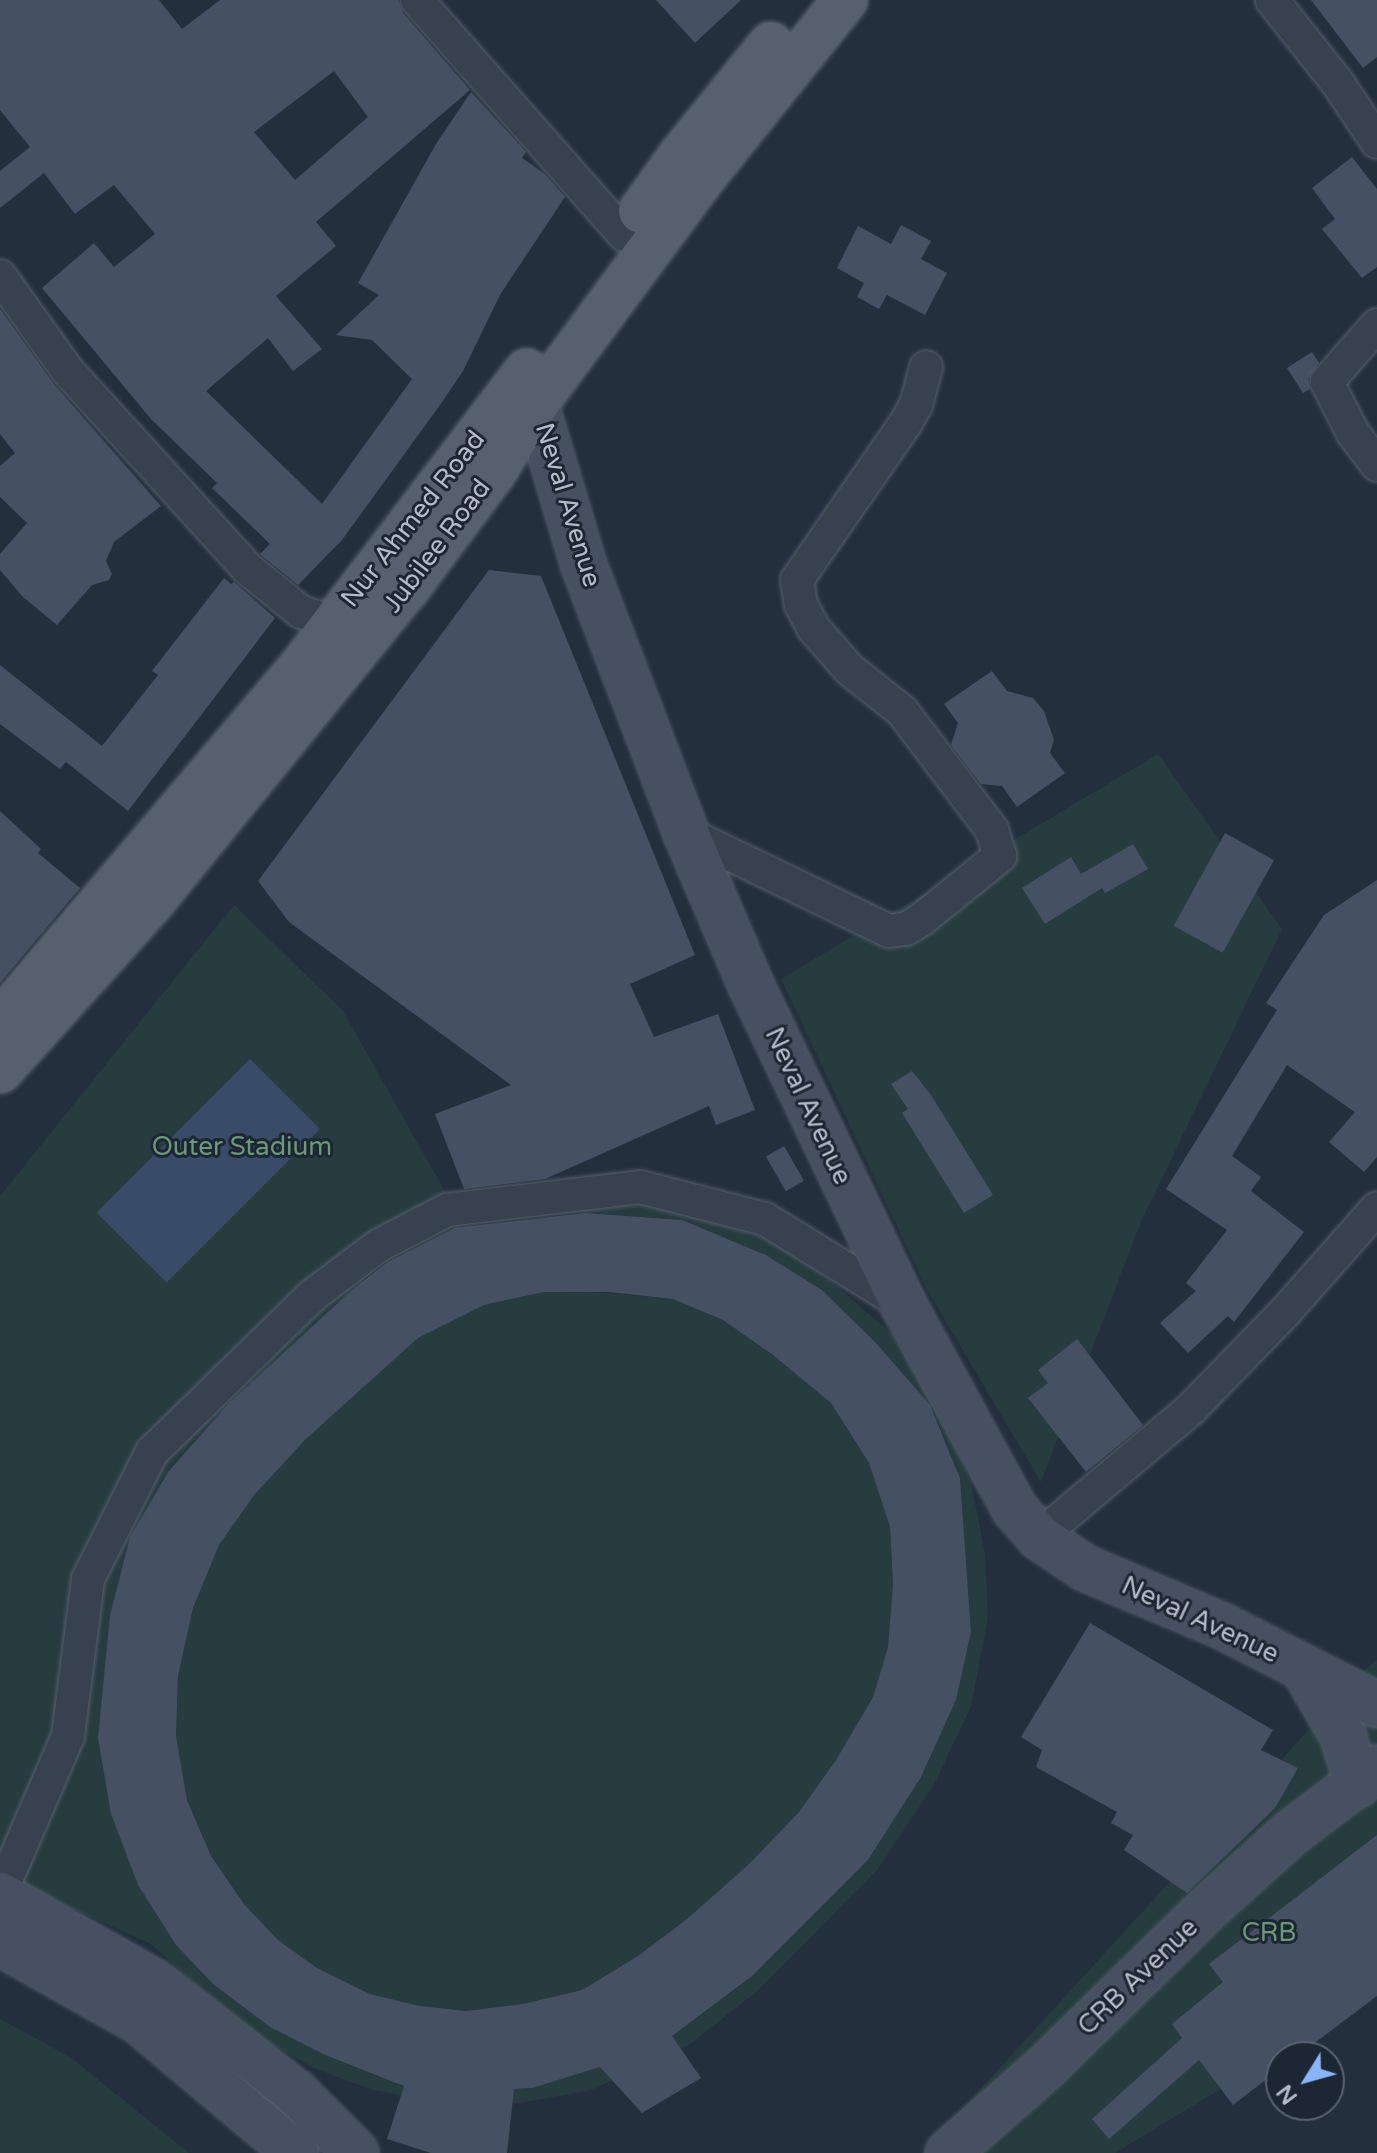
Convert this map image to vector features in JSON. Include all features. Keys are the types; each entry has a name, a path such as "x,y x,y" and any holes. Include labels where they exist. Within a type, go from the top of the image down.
{"main road":[{"name":"Nur Ahmed Road","path":"0,1022 532,388 624,235 682,154 807,0"},
{"name":"Jubilee Road","path":"0,1071 152,902 406,590 494,472 532,388 845,0"},
{"name":"Neval Avenue","path":"532,388 583,563 686,833 798,1088 903,1304 1014,1508 1039,1537 1085,1568 1220,1625 1377,1705"},
{"name":"Neval Avenue","path":"1304,1669 1343,1736 1355,1786"},
{"name":"CRB Avenue","path":"976,2147 1105,2027 1208,1908 1291,1833 1355,1786"},
{"path":"0,1895 157,1984 296,2093 356,2153"},
{"path":"0,1943 139,2021 296,2153"}],"street":[{"path":"417,0 624,235"},
{"path":"1272,0 1337,82 1377,142"},
{"path":"0,276 67,370 248,569 301,612 334,622"},
{"path":"1377,325 1327,382 1353,433 1377,465"},
{"path":"686,833 889,931 906,929 921,920 1000,856 992,830 902,711 850,670 814,629 801,605 797,580 905,424 916,405 926,367"},
{"path":"0,1895 68,1736 88,1579 152,1452 313,1295 378,1246 447,1210 640,1187 765,1219 903,1304"},
{"path":"1039,1537 1192,1408 1374,1215"}],"green space":[{"path":"1158,754 1282,929 1141,1222 1041,1482 927,1290 781,979"},
{"name":"Outer Stadium","path":"234,905 343,1011 460,1218 569,1200 690,1208 764,1238 821,1273 891,1333 938,1400 971,1483 985,1554 988,1617 971,1706 934,1785 878,1869 756,1992 690,2044 591,2090 521,2103 451,2105 370,2089 314,2068 246,2030 151,1944 0,1876 0,1196","holes":["576,1212 682,1220 766,1255 822,1290 876,1343 932,1408 960,1478 971,1632 956,1700 921,1777 868,1860 752,1976 665,2041 532,2088 468,2092 323,2054 270,2027 213,1984 176,1945 138,1885 111,1814 106,1673 110,1615 130,1537 168,1472 231,1401 381,1264 462,1225"]},
{"path":"544,1292 609,1293 673,1299 723,1320 773,1355 831,1403 869,1463 890,1527 893,1584 888,1647 873,1697 836,1760 799,1812 749,1864 687,1919 638,1956 582,1990 523,2004 466,2011 420,2006 370,1994 317,1968 278,1940 244,1904 211,1856 187,1800 176,1736 178,1676 193,1608 219,1545 255,1494 306,1439 418,1338 484,1305"},
{"name":"CRB","path":"1377,1660 1377,1994 1300,2041 1265,2041 1265,2062 1115,2153 922,2153 1359,1675"},
{"path":"0,2019 70,2057 189,2153 0,2153"}],"water":[{"path":"250,1059 320,1129 167,1282 97,1212"}],"building":[{"path":"0,0 159,0 182,29 220,0 398,0 403,13 470,90 316,222 336,246 276,296 322,349 293,371 268,338 206,391 322,504 412,379 372,340 336,335 379,295 358,283 436,144 471,92 526,152 522,158 545,174 565,197 501,293 463,371 440,405 342,540 298,585 260,554 270,544 212,488 217,483 151,419 42,288 94,243 114,267 155,234 114,185 75,214 44,173 0,208 0,171 30,147 0,110","holes":["334,71 368,117 295,180 254,132"]},
{"path":"656,0 741,0 695,43"},
{"path":"1311,0 1377,0 1377,57 1363,68"},
{"path":"1352,157 1377,189 1377,267 1362,278 1322,229 1335,219 1312,188"},
{"path":"901,225 931,241 921,259 947,273 925,315 887,295 879,309 857,297 864,283 837,268 858,226 891,244"},
{"path":"0,309 53,383 161,506 114,542 106,561 112,574 109,580 92,585 57,625 23,597 0,570 0,554 27,523 0,497 0,466 15,453 0,434"},
{"path":"1312,352 1319,363 1308,379 1310,389 1303,393 1287,368"},
{"path":"489,570 541,576 695,955 630,984 654,1037 718,1014 755,1110 716,1125 709,1106 545,1179 464,1189 435,1114 511,1085 289,922 258,881"},
{"path":"224,578 231,584 234,582 275,618 128,811 66,762 60,769 0,724 0,665 102,746 158,675 152,671"},
{"path":"992,671 1007,691 1033,698 1044,711 1054,740 1050,753 1065,773 1017,807 1002,786 981,784 951,745 958,723 944,704"},
{"path":"0,811 41,849 38,853 80,888 0,983"},
{"path":"1225,833 1274,860 1223,953 1174,926"},
{"path":"1133,844 1148,869 1105,893 1102,888 1045,924 1022,888 1071,857 1081,874"},
{"path":"1377,880 1377,1157 1364,1172 1329,1142 1355,1112 1287,1065 1232,1156 1261,1177 1251,1191 1304,1232 1234,1322 1228,1316 1188,1353 1160,1323 1196,1291 1186,1283 1227,1230 1166,1189 1277,1010 1266,1003 1324,915"},
{"path":"912,1071 931,1095 993,1195 964,1213 902,1113 908,1109 891,1084"},
{"path":"784,1146 804,1181 786,1191 766,1156"},
{"path":"586,1213 682,1220 766,1255 822,1290 876,1343 930,1405 960,1478 971,1632 956,1700 921,1777 868,1860 752,1976 672,2036 701,2078 642,2113 600,2067 532,2088 514,2089 507,2153 431,2153 387,2139 404,2086 323,2054 270,2027 213,1984 176,1945 138,1885 111,1814 98,1738 110,1615 130,1537 168,1472 229,1403 353,1289 388,1262 455,1228","holes":["544,1292 609,1292 673,1299 723,1320 773,1355 831,1403 869,1463 890,1527 893,1584 888,1647 873,1697 836,1760 799,1812 749,1864 687,1919 638,1956 582,1990 523,2004 466,2011 420,2006 370,1994 317,1968 278,1940 244,1904 211,1856 187,1800 176,1736 178,1676 193,1608 219,1545 255,1494 306,1439 418,1338 484,1305"]},
{"path":"1077,1339 1143,1425 1086,1472 1028,1398 1048,1383 1038,1370"},
{"path":"1090,1623 1273,1730 1261,1750 1298,1768 1275,1808 1187,1893 1124,1850 1133,1835 1111,1823 1117,1812 1036,1767 1042,1750 1021,1737"},
{"path":"1377,1835 1377,1996 1317,2041 1265,2041 1265,2080 1233,2105 1199,2060 1109,2139 1092,2119 1182,2038 1172,2024 1223,1982 1209,1964"}]}
